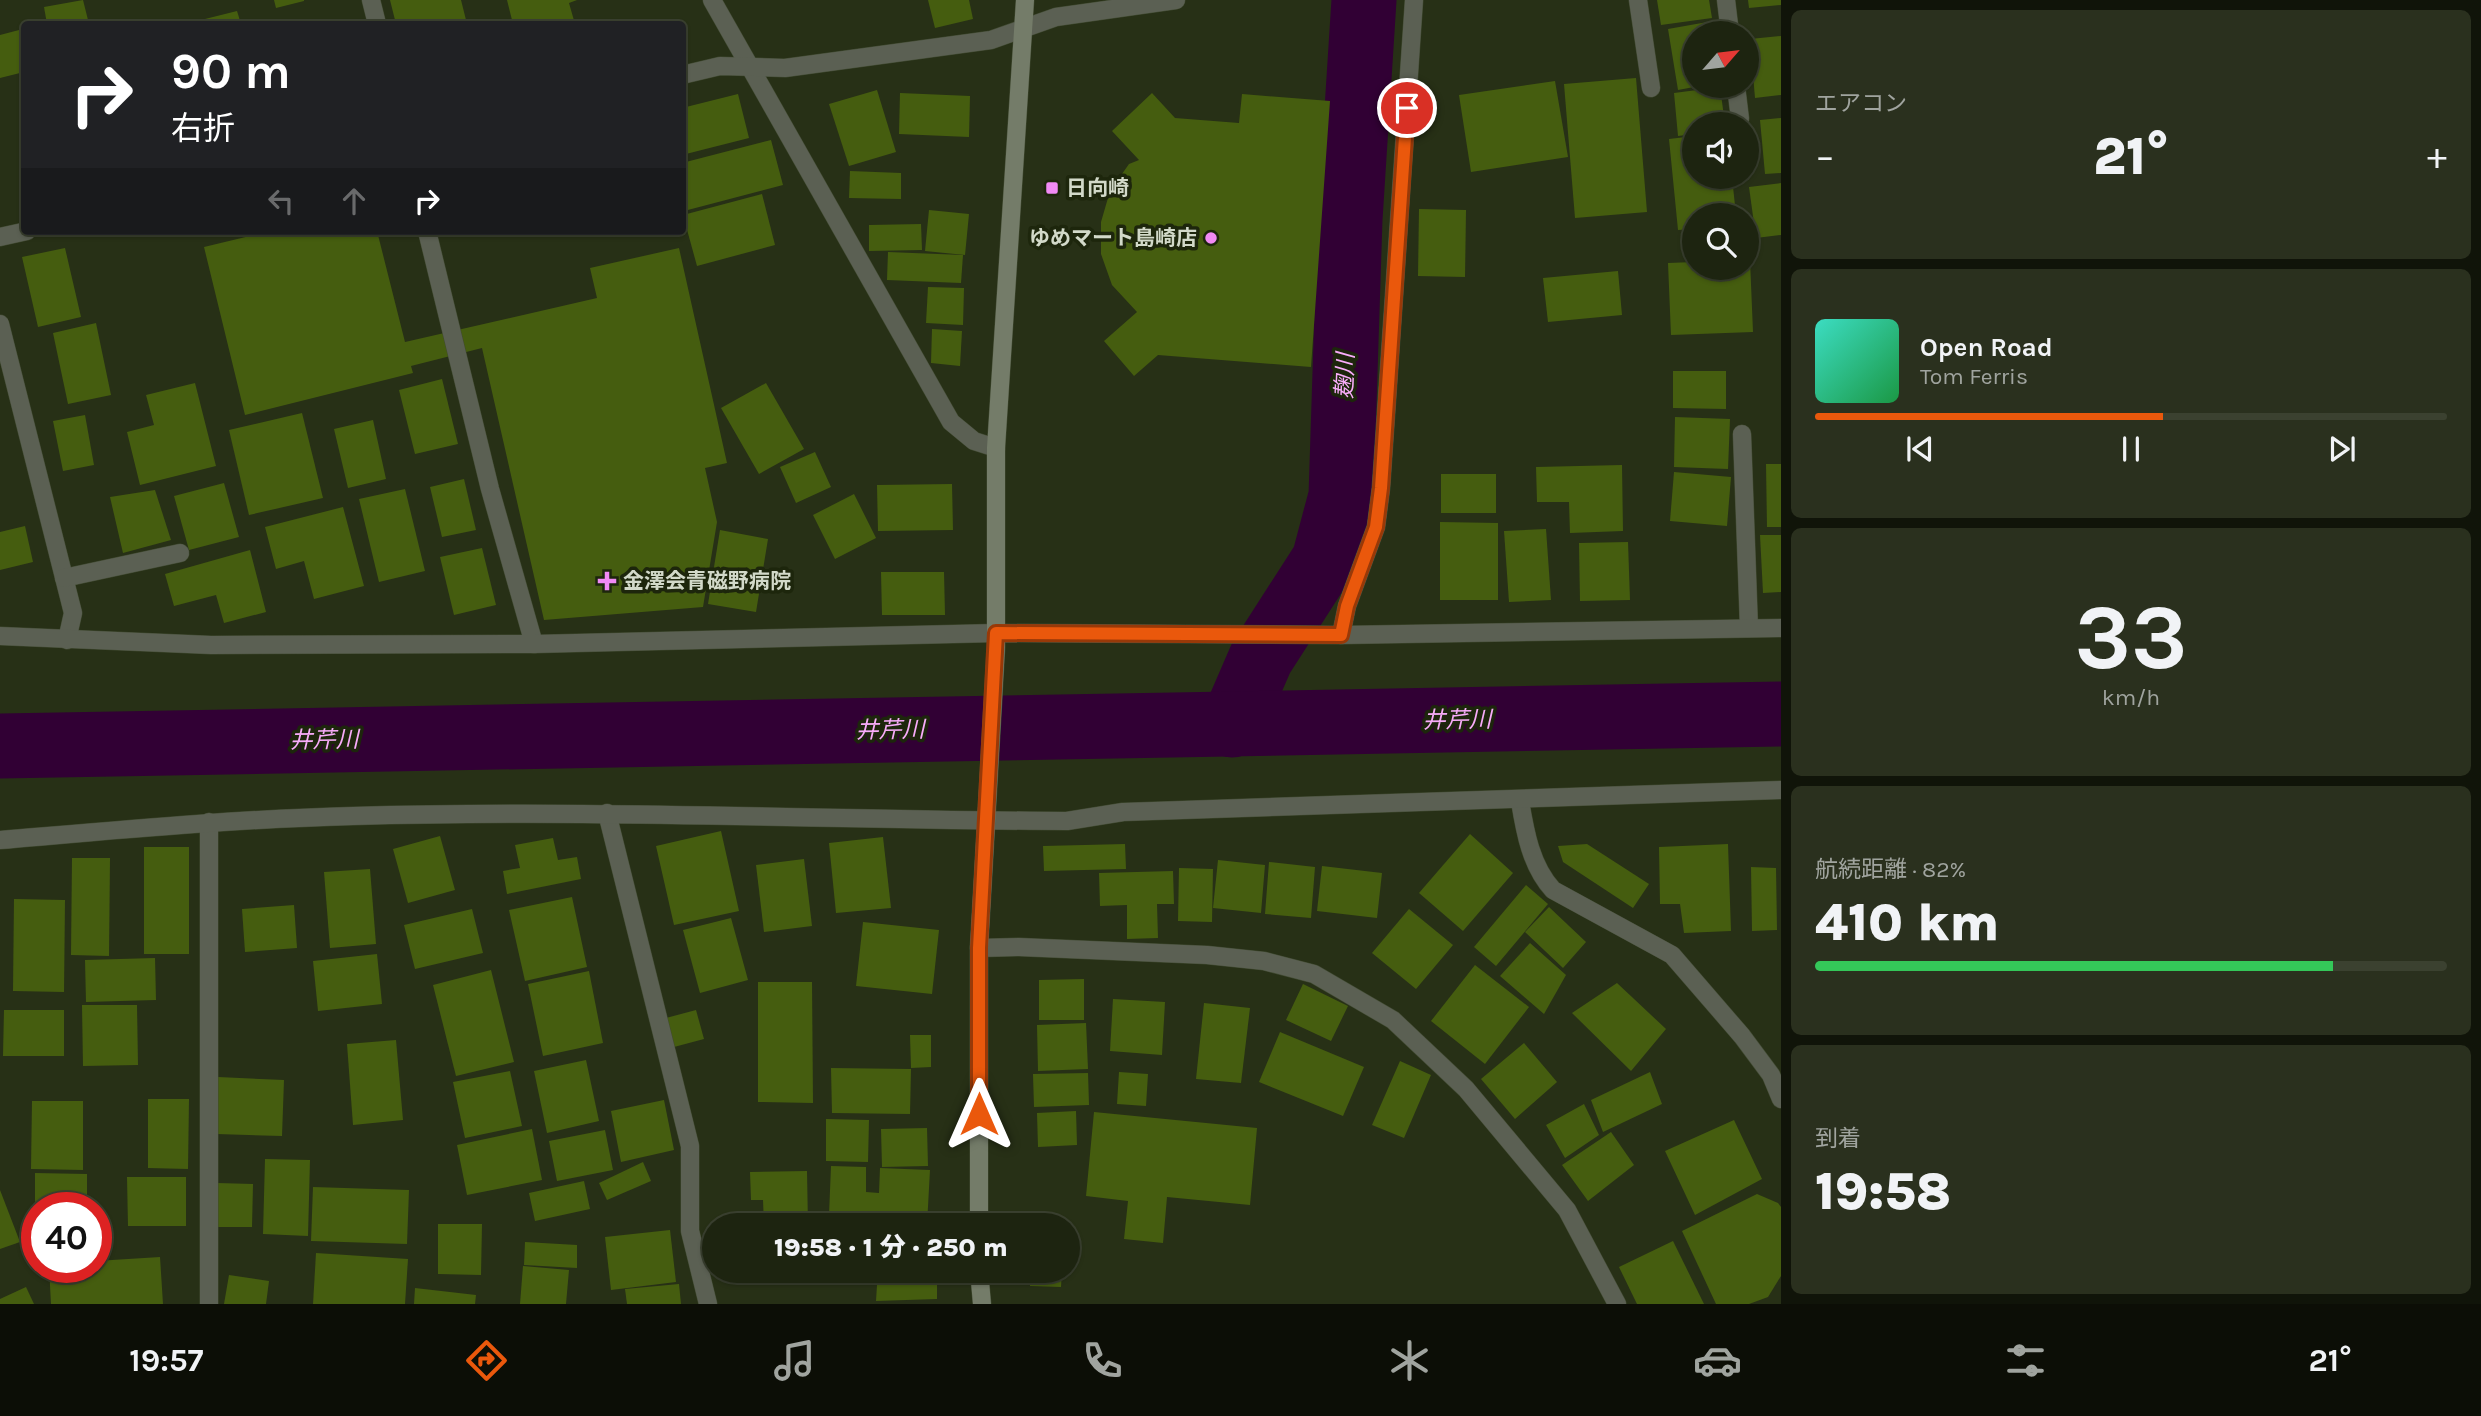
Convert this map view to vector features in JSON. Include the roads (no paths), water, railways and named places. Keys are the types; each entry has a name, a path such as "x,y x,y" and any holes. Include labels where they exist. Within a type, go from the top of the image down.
{"street":[{"path":"371,0 376,21"},
{"path":"712,0 951,422 974,441 996,449"},
{"path":"979,1213 979,948 996,640 996,449 1026,0"},
{"path":"686,74 720,66 799,66 991,40 1056,17 1176,0"},
{"path":"1341,635 1347,606 1376,527 1381,488 1414,0"},
{"path":"1638,0 1651,89"},
{"path":"1726,0 1729,21"},
{"path":"0,237 21,232"},
{"path":"428,235 490,489 534,644"},
{"path":"0,324 73,613 67,640"},
{"path":"1742,434 1749,628"},
{"path":"64,578 180,553"},
{"path":"0,636 211,645 534,644 1781,628"},
{"path":"0,840 209,822 354,816 607,813 1067,821 1123,812 1520,801 1781,790"},
{"path":"1520,801 1526,837 1543,879 1553,890 1672,955 1742,1036 1771,1075 1781,1099"},
{"path":"607,813 690,1146 690,1231 708,1304"},
{"path":"209,822 209,1304"},
{"path":"979,948 1207,955 1264,961 1314,974 1394,1020 1466,1089 1567,1210 1617,1304"},
{"path":"980,1283 982,1304"}],"waterway":[{"name":"麹川","path":"1232,725 1261,658 1324,560 1341,496 1350,219 1364,0"},
{"name":"井芹川","path":"0,746 1781,714"}],"place":[{"name":"日向崎","path":"1052,188"},
{"name":"ゆめマート島崎店","path":"1211,238"},
{"name":"金澤会青磁野病院","path":"607,581"}]}
